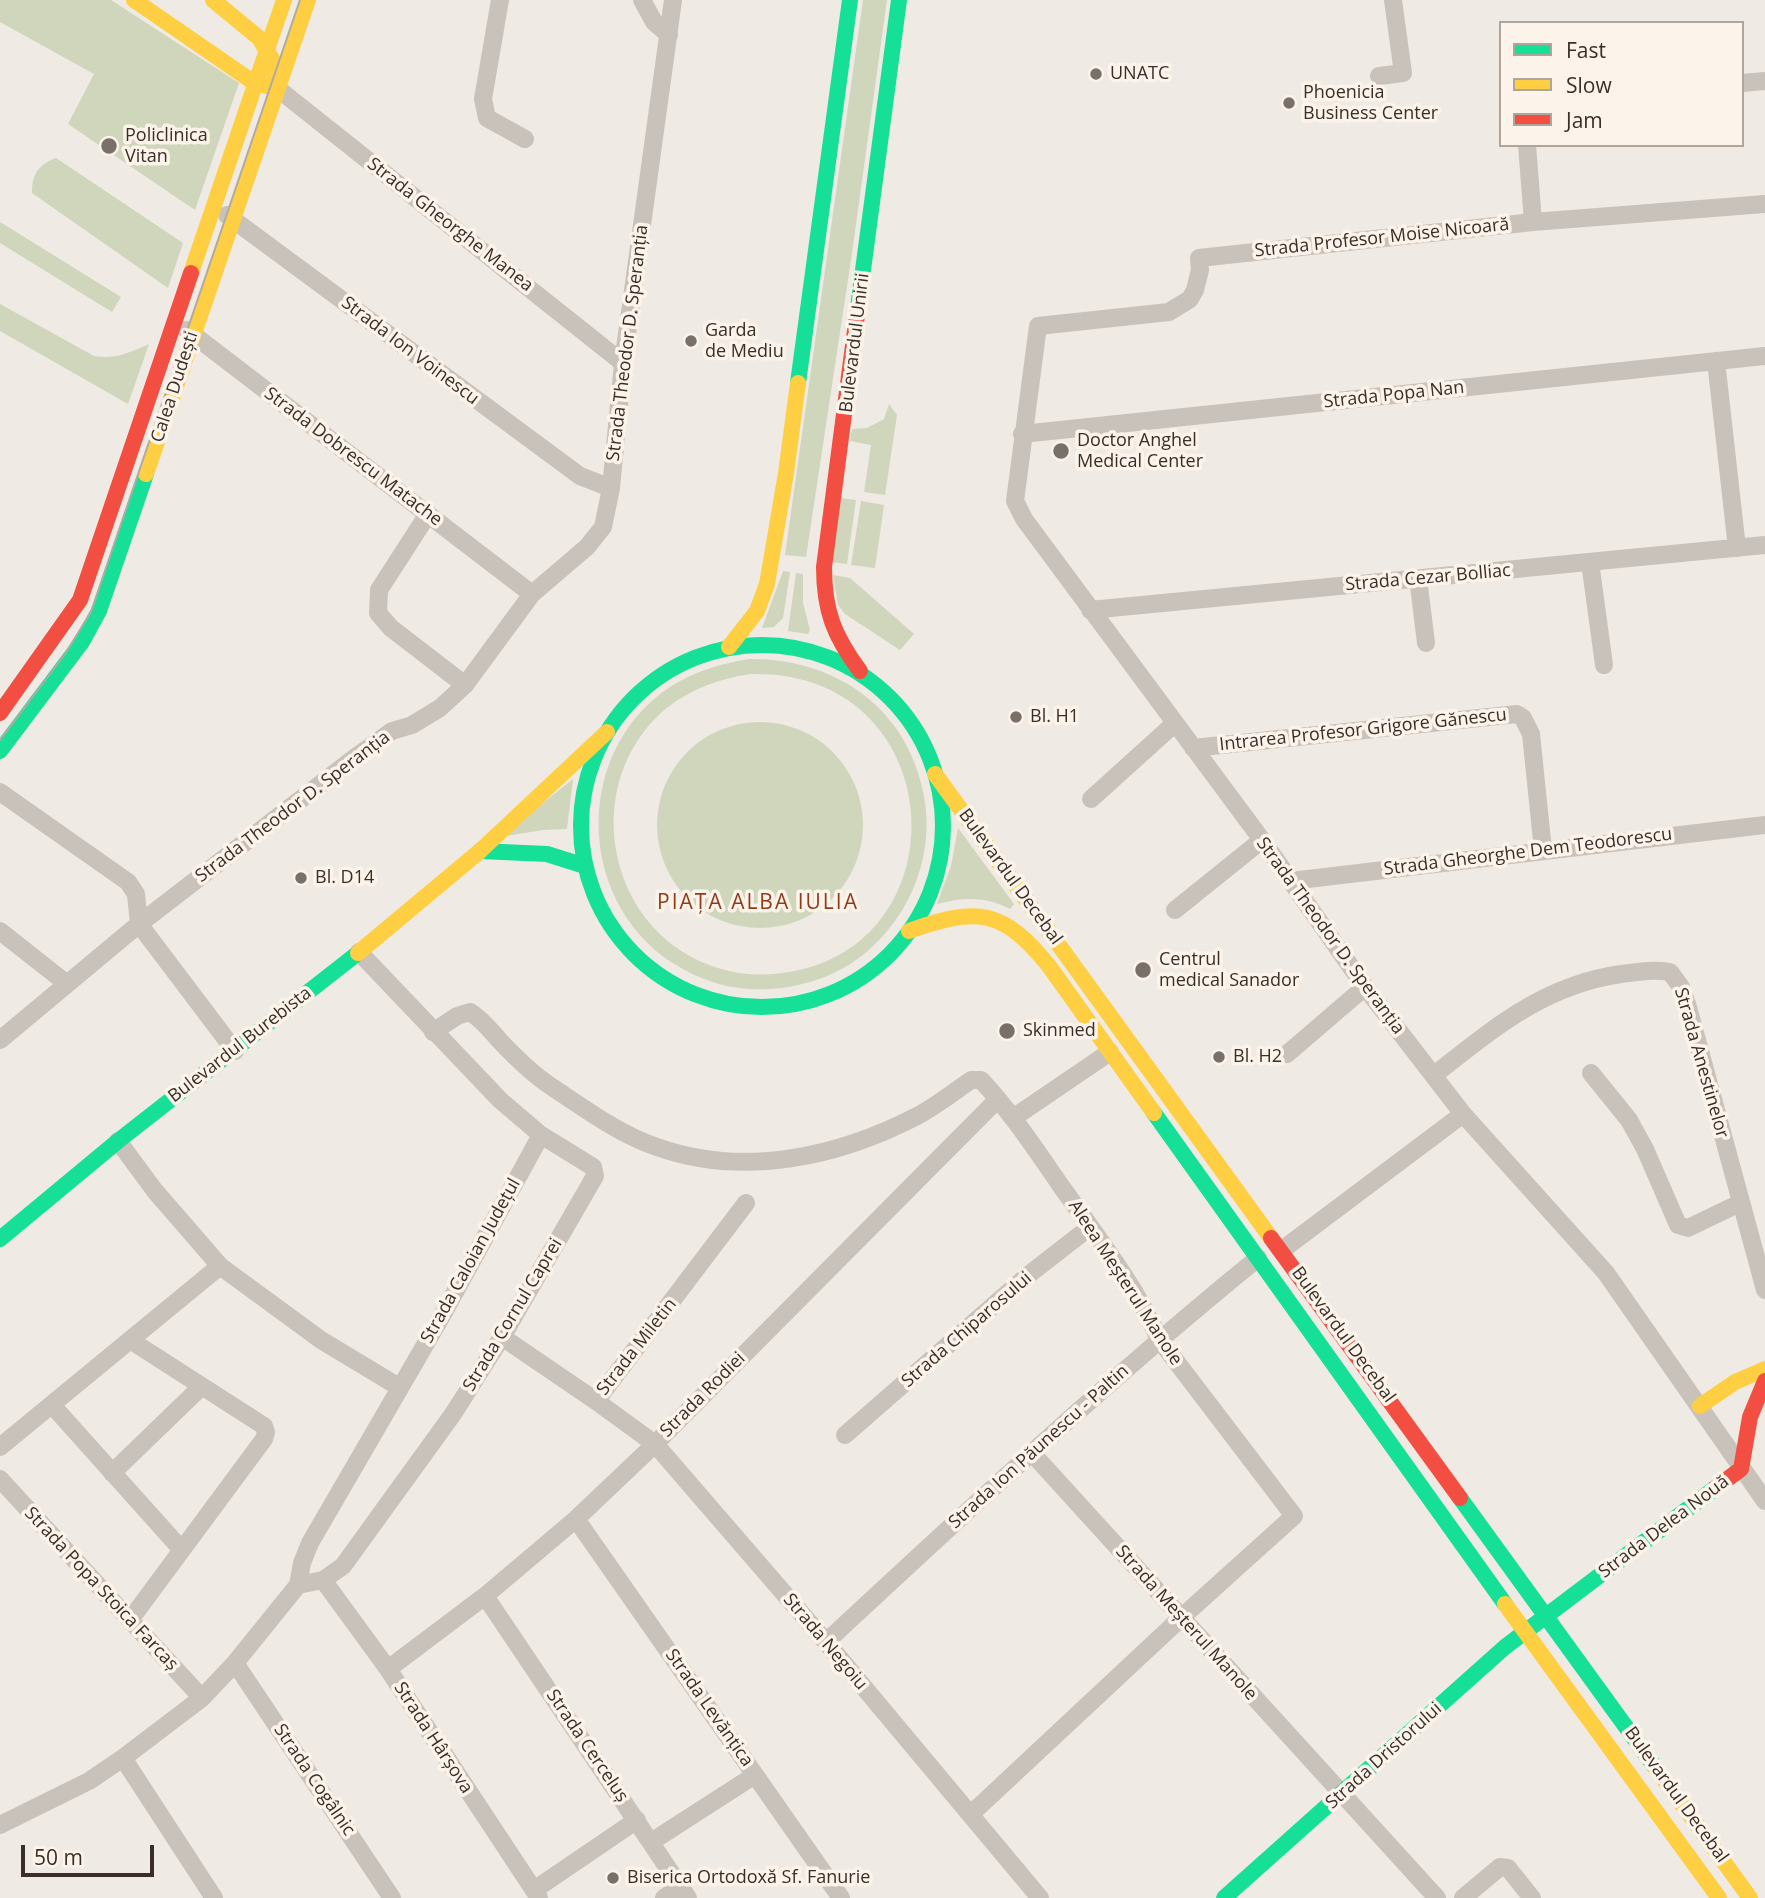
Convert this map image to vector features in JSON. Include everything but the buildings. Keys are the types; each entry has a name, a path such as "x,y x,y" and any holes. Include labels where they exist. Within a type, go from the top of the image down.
{"main road":[{"path":"134,0 256,84 277,88 272,59 259,38 213,0"},
{"name":"Calea Dudești","path":"0,713 80,600 284,0"},
{"name":"Calea Dudești","path":"0,751 82,642 96,618 121,552 232,219 309,0"},
{"path":"729,647 757,611 772,560 850,0"},
{"name":"Bulevardul Unirii","path":"864,676 843,648 827,614 824,601 824,567 900,0"},
{"path":"766,644 806,649 836,660 864,676 889,696 912,724 926,748 935,774 943,814 940,855 931,890 909,931 877,966 858,980 833,993 806,1002 772,1007 726,1004 678,987 651,970 618,937 603,914 585,866 581,831 583,796 592,762 607,732 628,703 660,675 692,658 729,647 766,644"},
{"name":"Bulevardul Burebista","path":"0,1239 118,1141 359,952 480,851 607,732"},
{"name":"Bulevardul Decebal","path":"935,774 1750,1898"},
{"path":"480,851 544,852 572,859 585,866"},
{"name":"Bulevardul Decebal","path":"909,931 934,920 970,914 1003,920 1024,936 1718,1898"},
{"path":"1700,1406 1735,1382 1765,1369"},
{"name":"Strada Delea Nouă","path":"1545,1615 1741,1469 1750,1417 1765,1381"},
{"name":"Strada Dristorului","path":"1224,1898 1545,1615"}],"street":[{"path":"500,0 483,99 487,118 525,139"},
{"path":"642,0 654,22 669,35"},
{"name":"Strada Theodor D. Speranția","path":"0,1040 139,924 357,756 392,731 412,725 440,708 465,685 532,594 587,547 603,527 611,488 623,363 673,0"},
{"path":"1379,76 1403,73 1393,0"},
{"path":"1744,83 1765,81"},
{"name":"Strada Gheorghe Manea","path":"277,88 623,363"},
{"path":"1527,147 1534,222"},
{"name":"Strada Profesor Moise Nicoară","path":"1038,326 1169,312 1190,299 1195,290 1200,270 1199,258 1534,222 1765,204"},
{"name":"Strada Ion Voinescu","path":"214,206 580,477 611,488"},
{"name":"Strada Dobrescu Matache","path":"174,320 532,594"},
{"name":"Strada Theodor D. Speranția","path":"1038,326 1014,501 1024,519 1262,840 1365,987 1463,1114 1606,1273 1765,1501"},
{"name":"Strada Popa Nan","path":"1022,434 1765,356"},
{"path":"1716,361 1737,548"},
{"path":"428,514 379,590 378,613 391,628 465,685"},
{"name":"Strada Cezar Bolliac","path":"1090,610 1765,545"},
{"path":"1590,562 1604,665"},
{"path":"1418,578 1426,643"},
{"name":"Intrarea Profesor Grigore Gănescu","path":"1193,748 1517,714 1523,718 1531,734 1544,850"},
{"path":"1091,799 1174,724"},
{"path":"0,792 128,882 136,894 139,924 235,1051"},
{"name":"Strada Gheorghe Dem Teodorescu","path":"1291,881 1765,825"},
{"path":"1175,910 1262,840"},
{"path":"0,931 66,983"},
{"path":"359,952 500,1100 541,1135"},
{"name":"Strada Anestinelor","path":"1433,1075 1515,1014 1570,985 1594,978 1646,971 1670,972 1681,987 1688,1007 1765,1290"},
{"path":"1287,1054 1365,987"},
{"name":"Aleea Meșterul Manole","path":"433,1032 457,1016 470,1012 481,1019 532,1073 612,1126 677,1154 736,1162 771,1162 801,1157 867,1138 920,1115 971,1080 981,1080 1013,1118 1090,1227 1144,1309 1159,1339 1294,1516 971,1814"},
{"path":"1013,1118 1110,1052"},
{"path":"1591,1073 1629,1120 1645,1149 1678,1225 1688,1228 1741,1203"},
{"name":"Strada Rodiei","path":"388,1669 485,1595 576,1519 998,1099"},
{"path":"1282,1250 1463,1114"},
{"name":"Strada Cornul Caprei","path":"323,1580 343,1566 453,1414 502,1337 595,1176 593,1167 541,1135"},
{"name":"Strada Caloian Județul","path":"0,1825 68,1792 123,1758 202,1698 235,1664 298,1585 302,1563 310,1543 443,1314 541,1135"},
{"path":"118,1141 155,1191 220,1266 321,1340 399,1387"},
{"name":"Strada Miletin","path":"502,1337 596,1401 746,1203"},
{"name":"Strada Chiparosului","path":"845,1435 1027,1276 1090,1227"},
{"name":"Strada Ion Păunescu - Paltin","path":"826,1642 1031,1452 1159,1339 1258,1258"},
{"path":"0,1447 220,1266"},
{"path":"130,1340 264,1426 266,1432 264,1439 130,1620"},
{"path":"112,1473 202,1386"},
{"name":"Strada Negoiu","path":"596,1401 654,1444 826,1642 1040,1898"},
{"path":"52,1405 181,1549"},
{"name":"Strada Meșterul Manole","path":"1031,1452 1437,1898"},
{"name":"Strada Popa Stoica Farcaș","path":"0,1479 202,1698"},
{"name":"Strada Levănțica","path":"576,1519 841,1898"},
{"path":"298,1585 323,1580"},
{"name":"Strada Hârșova","path":"323,1580 388,1669 536,1894"},
{"name":"Strada Cerceluș","path":"485,1595 684,1892"},
{"name":"Strada Cogâlnic","path":"235,1664 392,1898"},
{"path":"123,1758 214,1898"},
{"path":"651,1842 755,1775"},
{"path":"536,1894 636,1820"},
{"path":"1463,1898 1500,1867 1508,1868 1532,1898"},
{"path":"664,1898 684,1892"}],"green space":[{"path":"0,0 111,0 239,83 195,210 68,124 94,74 0,22"},
{"path":"863,0 887,0 852,253 806,557 785,555"},
{"path":"56,158 183,243 168,288 32,193 37,171"},
{"path":"0,222 121,297 112,312 0,243"},
{"path":"0,304 94,356 115,356 149,344 128,404 0,331"},
{"path":"889,404 897,415 885,495 864,492 871,445 850,441 852,429 867,428 884,419"},
{"path":"840,498 856,500 847,564 831,562"},
{"path":"861,501 884,505 875,568 851,565"},
{"path":"783,571 790,572 783,618 774,627 762,628"},
{"path":"796,573 803,574 803,603 810,630 808,634 788,631"},
{"path":"833,575 850,578 914,634 900,650 845,614 838,605"},
{"path":"738,661 781,661 810,668 838,679 863,694 884,714 902,737 915,765 924,796 926,837 918,877 910,896 888,930 852,963 826,976 784,988 735,988 714,982 683,969 648,943 622,910 606,872 599,832 602,791 615,751 637,716 679,681","holes":["751,674 818,685 868,717 899,763 911,816 905,871 881,920 837,956 762,975 738,973 704,963 683,952 655,929 634,900 620,867 614,833 616,798 625,764 642,733 668,707 687,694 708,685"]},
{"path":"760,722 799,730 817,739 833,752 846,768 855,786 863,825 855,864 846,882 833,898 817,911 799,920 760,928 721,920 703,911 687,898 674,882 665,864 657,825 665,786 674,768 687,752 703,739 721,730"},
{"path":"573,779 567,829 500,837"},
{"path":"958,828 1014,904 1010,909 974,899 937,904 951,866"}],"tram line":[{"path":"0,740 65,654 91,612 300,0"}],"traffic: fast":[{"path":"798,383 850,0"},
{"path":"857,315 899,0"},
{"path":"0,751 82,642 99,611 146,474"},
{"path":"744,645 780,645 815,652 848,666 877,686 902,711 922,740 936,773 943,808 943,826 943,844 936,879 922,912 902,941 877,966 848,986 815,1000 780,1007 744,1007 709,1000 676,986 647,966 622,941 602,912 588,879 581,844 581,808 588,773 602,740 622,711 647,686 676,666 709,652 744,645"},
{"path":"480,851 547,854 585,866"},
{"path":"0,1239 118,1141 358,953"},
{"path":"1154,1113 1505,1604"},
{"path":"1224,1898 1505,1647 1714,1489"},
{"path":"1460,1498 1655,1767"}],"traffic: slow":[{"path":"134,0 256,84 277,88 272,59 259,38 213,0"},
{"path":"191,273 284,0"},
{"path":"146,474 308,0"},
{"path":"729,647 757,611 767,584 798,383"},
{"path":"358,953 480,851 607,732"},
{"path":"935,774 1271,1238"},
{"path":"909,931 953,918 971,916 1002,923 1017,933 1049,966 1154,1113"},
{"path":"1700,1406 1735,1382 1765,1369"},
{"path":"1505,1604 1719,1898"},
{"path":"1655,1767 1750,1898"}],"traffic: jam":[{"path":"0,713 80,600 191,273"},
{"path":"857,315 824,583 832,622 843,646 860,671"},
{"path":"1271,1238 1460,1498"},
{"path":"1714,1489 1741,1469 1750,1417 1765,1381"}],"place":[{"name":"UNATC","path":"1096,74"},
{"name":"Phoenicia Business Center","path":"1289,103"},
{"name":"Policlinica Vitan","path":"109,146"},
{"name":"Garda de Mediu","path":"691,341"},
{"name":"Doctor Anghel Medical Center","path":"1061,451"},
{"name":"Bl. H1","path":"1016,717"},
{"name":"Bl. D14","path":"301,878"},
{"name":"Centrul medical Sanador","path":"1143,970"},
{"name":"Skinmed","path":"1007,1031"},
{"name":"Bl. H2","path":"1219,1057"},
{"name":"Biserica Ortodoxă Sf. Fanurie","path":"613,1878"}],"district":[{"name":"PIAȚA ALBA IULIA","path":"758,903"}]}
